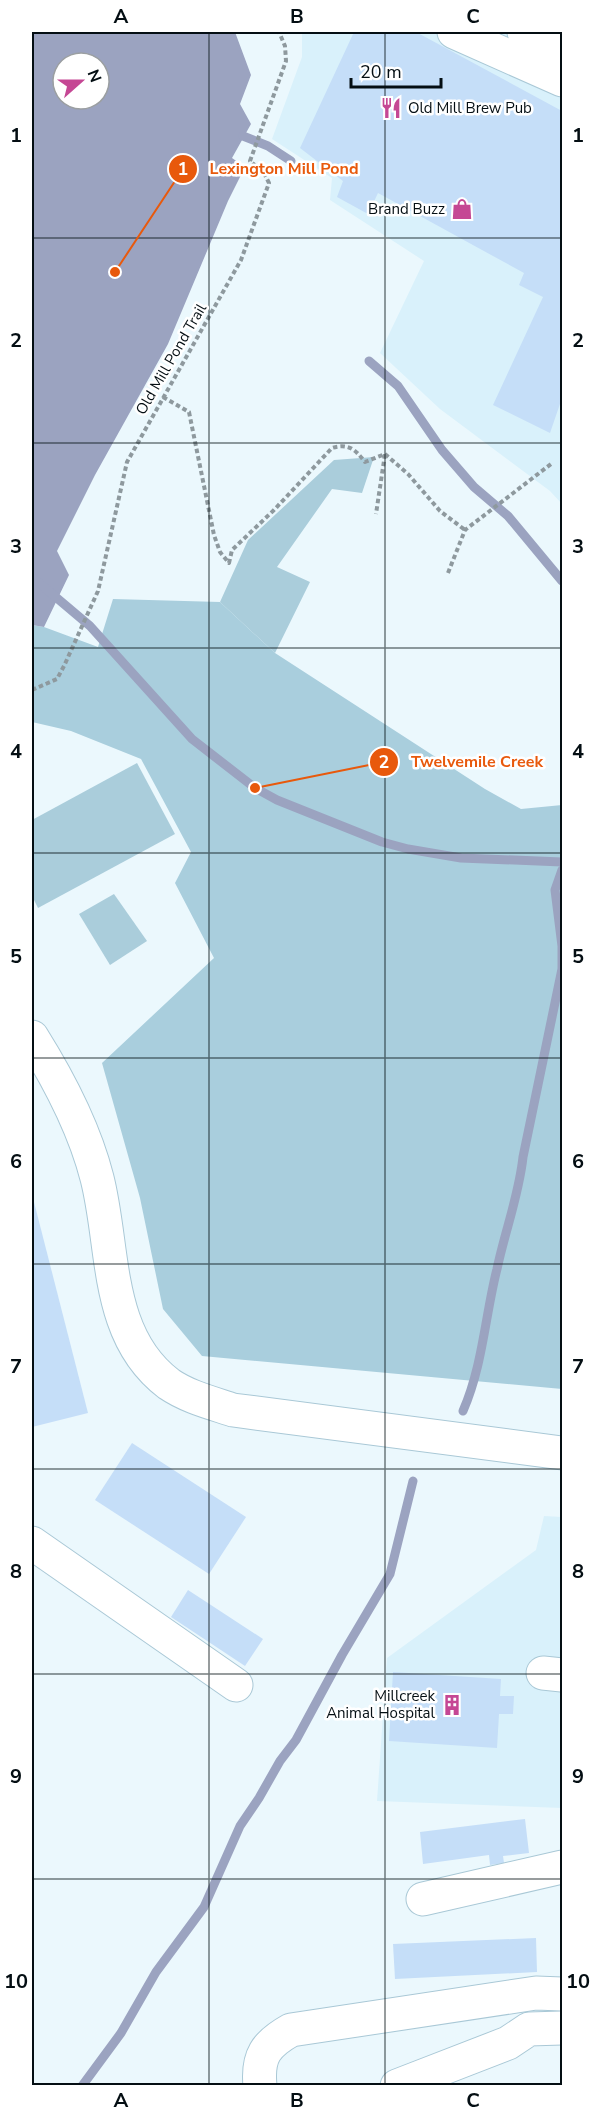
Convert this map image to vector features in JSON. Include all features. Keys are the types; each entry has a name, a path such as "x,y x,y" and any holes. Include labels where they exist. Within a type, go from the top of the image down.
{"street":[{"path":"454,32 562,80"},
{"path":"524,32 562,51"},
{"path":"32,1037 67,1099 96,1174 103,1205 117,1302 129,1334 147,1363 170,1385 197,1398 233,1410 562,1453"},
{"path":"32,1544 236,1685"},
{"path":"423,1899 562,1868"},
{"path":"260,2085 259,2071 262,2055 275,2039 291,2030 536,1993 562,1994"},
{"path":"397,2085 508,2043 529,2029 562,2028"}],"path":[{"name":"Old Mill Pond Trail","path":"32,690 57,679 64,666 99,591 127,462 241,260 269,183 264,173 250,161 286,61 285,46 279,32"},
{"path":"163,397 189,412 214,535 219,552 229,563 232,550 274,510 332,448 343,445 357,451 365,462 385,454"},
{"path":"376,514 385,454"},
{"path":"385,454 408,474 440,511 465,530"},
{"path":"447,573 465,530 550,464"}],"shaded area":[{"path":"32,32 235,32 251,75 240,104 251,124 232,158 245,167 228,201 168,344 95,475 57,551 69,575 44,627 32,625"},
{"path":"302,32 562,32 562,504 550,491 440,409 380,353 424,261 330,200 332,178 272,139 302,57"},
{"path":"374,457 362,493 332,489 277,567 310,582 275,653 220,602 248,540 334,460"},
{"path":"113,599 220,602 275,653 485,789 521,809 562,805 562,1389 202,1356 163,1309 140,1198 102,1063 214,958 175,883 191,852 141,759 71,731 32,722 32,625 44,627 98,647"},
{"path":"137,763 175,834 38,908 32,896 32,820"},
{"path":"114,894 147,941 110,965 79,914"},
{"path":"544,1516 562,1517 562,1808 377,1801 387,1658 536,1550"}],"building":[{"path":"354,32 416,32 562,111 562,398 550,433 493,405 543,297 519,285 524,273 378,193 368,214 337,197 343,181 300,148"},
{"path":"32,1202 34,1202 88,1413 32,1427"},
{"path":"132,1443 246,1517 209,1574 95,1500"},
{"path":"188,1590 263,1639 245,1666 171,1617"},
{"name":"Millcreek Animal Hospital","path":"393,1672 501,1679 500,1696 514,1696 513,1714 499,1714 497,1748 389,1741"},
{"path":"525,1819 529,1853 503,1856 504,1863 490,1865 489,1855 423,1864 420,1832"},
{"path":"536,1938 537,1972 395,1979 393,1944"}],"waterway":[{"path":"243,136 268,146 291,161"},
{"path":"369,361 398,386 442,450 474,487 508,516 562,581"},
{"path":"32,577 90,626 192,739 255,788 277,800 382,842 408,849 461,858 562,862"},
{"path":"463,1411 475,1376 500,1255 518,1185 562,969 562,946 555,890 562,870"},
{"path":"82,2086 121,2033 156,1972 204,1907 240,1826 280,1761 296,1740 342,1655 390,1574 413,1481"}],"place":[{"name":"Old Mill Brew Pub","path":"391,108"},
{"name":"Brand Buzz","path":"462,209"},
{"name":"Lexington Mill Pond","path":"115,272"},
{"name":"Twelvemile Creek","path":"255,788"},
{"name":"Millcreek Animal Hospital","path":"452,1705"}]}
